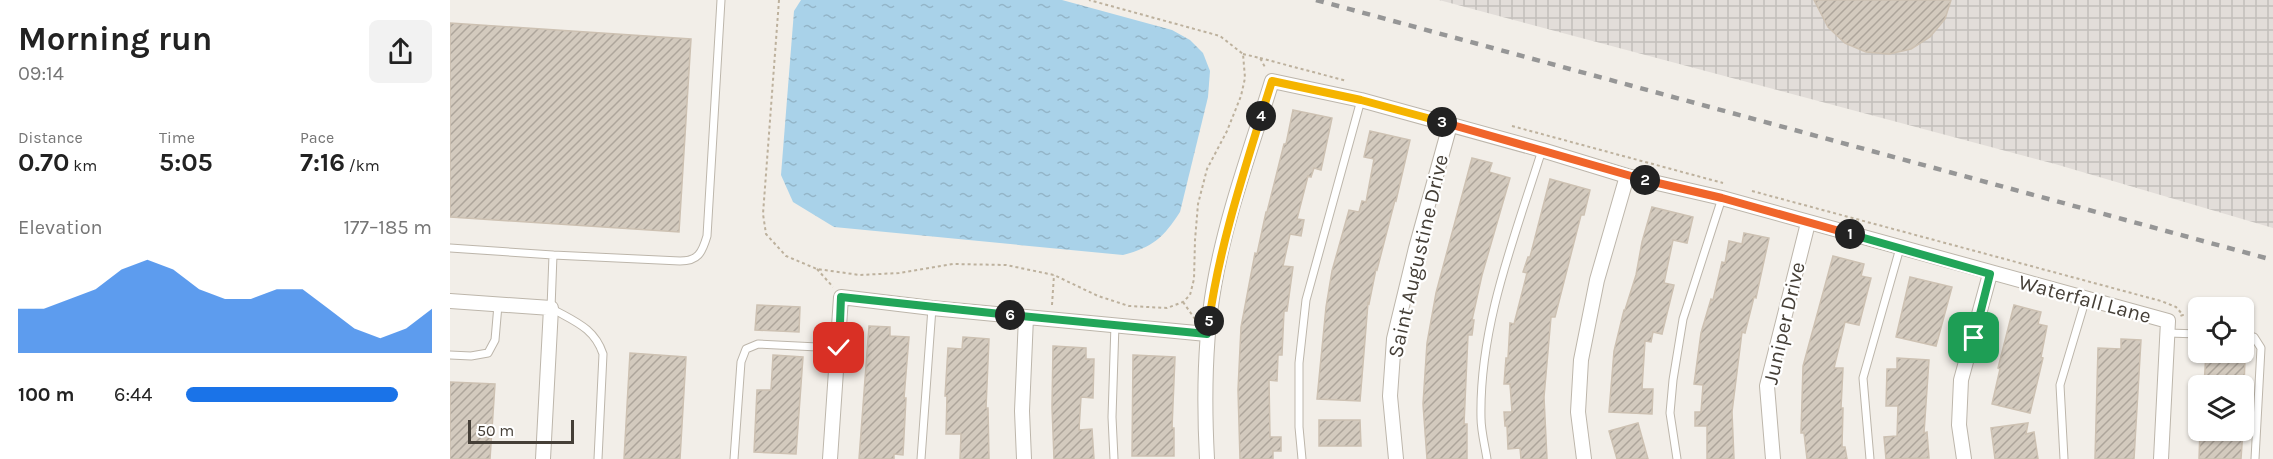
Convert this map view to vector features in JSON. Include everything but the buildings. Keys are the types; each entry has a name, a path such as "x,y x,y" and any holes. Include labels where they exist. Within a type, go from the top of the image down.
{"street":[{"name":"Waterfall Lane","path":"1272,81 1361,100 1627,176 1722,198 1990,274 2086,297 2168,327"},
{"path":"1207,459 1205,417 1207,334 1214,287 1226,230 1272,81"},
{"name":"Saint Augustine Drive","path":"1396,459 1390,396 1394,339 1450,125"},
{"path":"1584,459 1578,412 1581,360 1597,280 1627,176"},
{"name":"Juniper Drive","path":"1773,459 1767,387 1808,223"},
{"path":"1964,459 1959,425 1961,380 1990,274"},
{"path":"830,459 841,297 1207,334"},
{"path":"450,301 551,309 543,459"},
{"path":"1024,459 1022,411 1026,317"},
{"path":"2161,459 2168,327"}],"lane":[{"path":"450,248 690,261 699,255 707,236 721,0"},
{"path":"1302,459 1299,427 1299,363 1306,300 1361,100"},
{"path":"1486,459 1481,420 1483,368 1498,293 1542,150"},
{"path":"1677,459 1670,413 1683,319 1722,198"},
{"path":"1870,459 1863,378 1900,248"},
{"path":"553,255 551,309 589,330 598,340 603,354 598,459"},
{"path":"2064,459 2060,385 2086,297"},
{"path":"450,355 471,356 488,353 495,340 498,305"},
{"path":"921,459 932,308"},
{"path":"1114,459 1112,417 1115,324"},
{"path":"2168,327 2188,331"},
{"path":"2254,337 2262,348 2255,459"},
{"path":"734,459 741,362 746,349 758,344 839,348"}],"path":[{"path":"778,0 763,214 766,234 786,256 817,269 860,275 899,273 953,264 1006,265 1054,275 1098,296 1129,306 1167,308 1183,302 1190,296 1194,279 1198,204 1207,169 1227,131 1241,96 1245,78 1243,54"},
{"path":"1089,0 1220,36 1243,54 1260,58 1272,81"},
{"path":"817,269 841,297"},
{"path":"1051,318 1054,275"}],"shaded area":[{"path":"1439,0 2273,0 2273,228 2055,164"}],"water":[{"path":"801,0 1062,0 1172,30 1190,40 1203,53 1210,71 1208,97 1180,212 1168,229 1150,245 1123,255 834,227 793,202 781,175 794,11"}],"railway":[{"path":"1316,0 2273,260"}],"route":[{"path":"839,348 841,297 1207,334 1226,230 1272,81 1361,100 1627,176 1722,198 1990,274 1974,338"}]}
